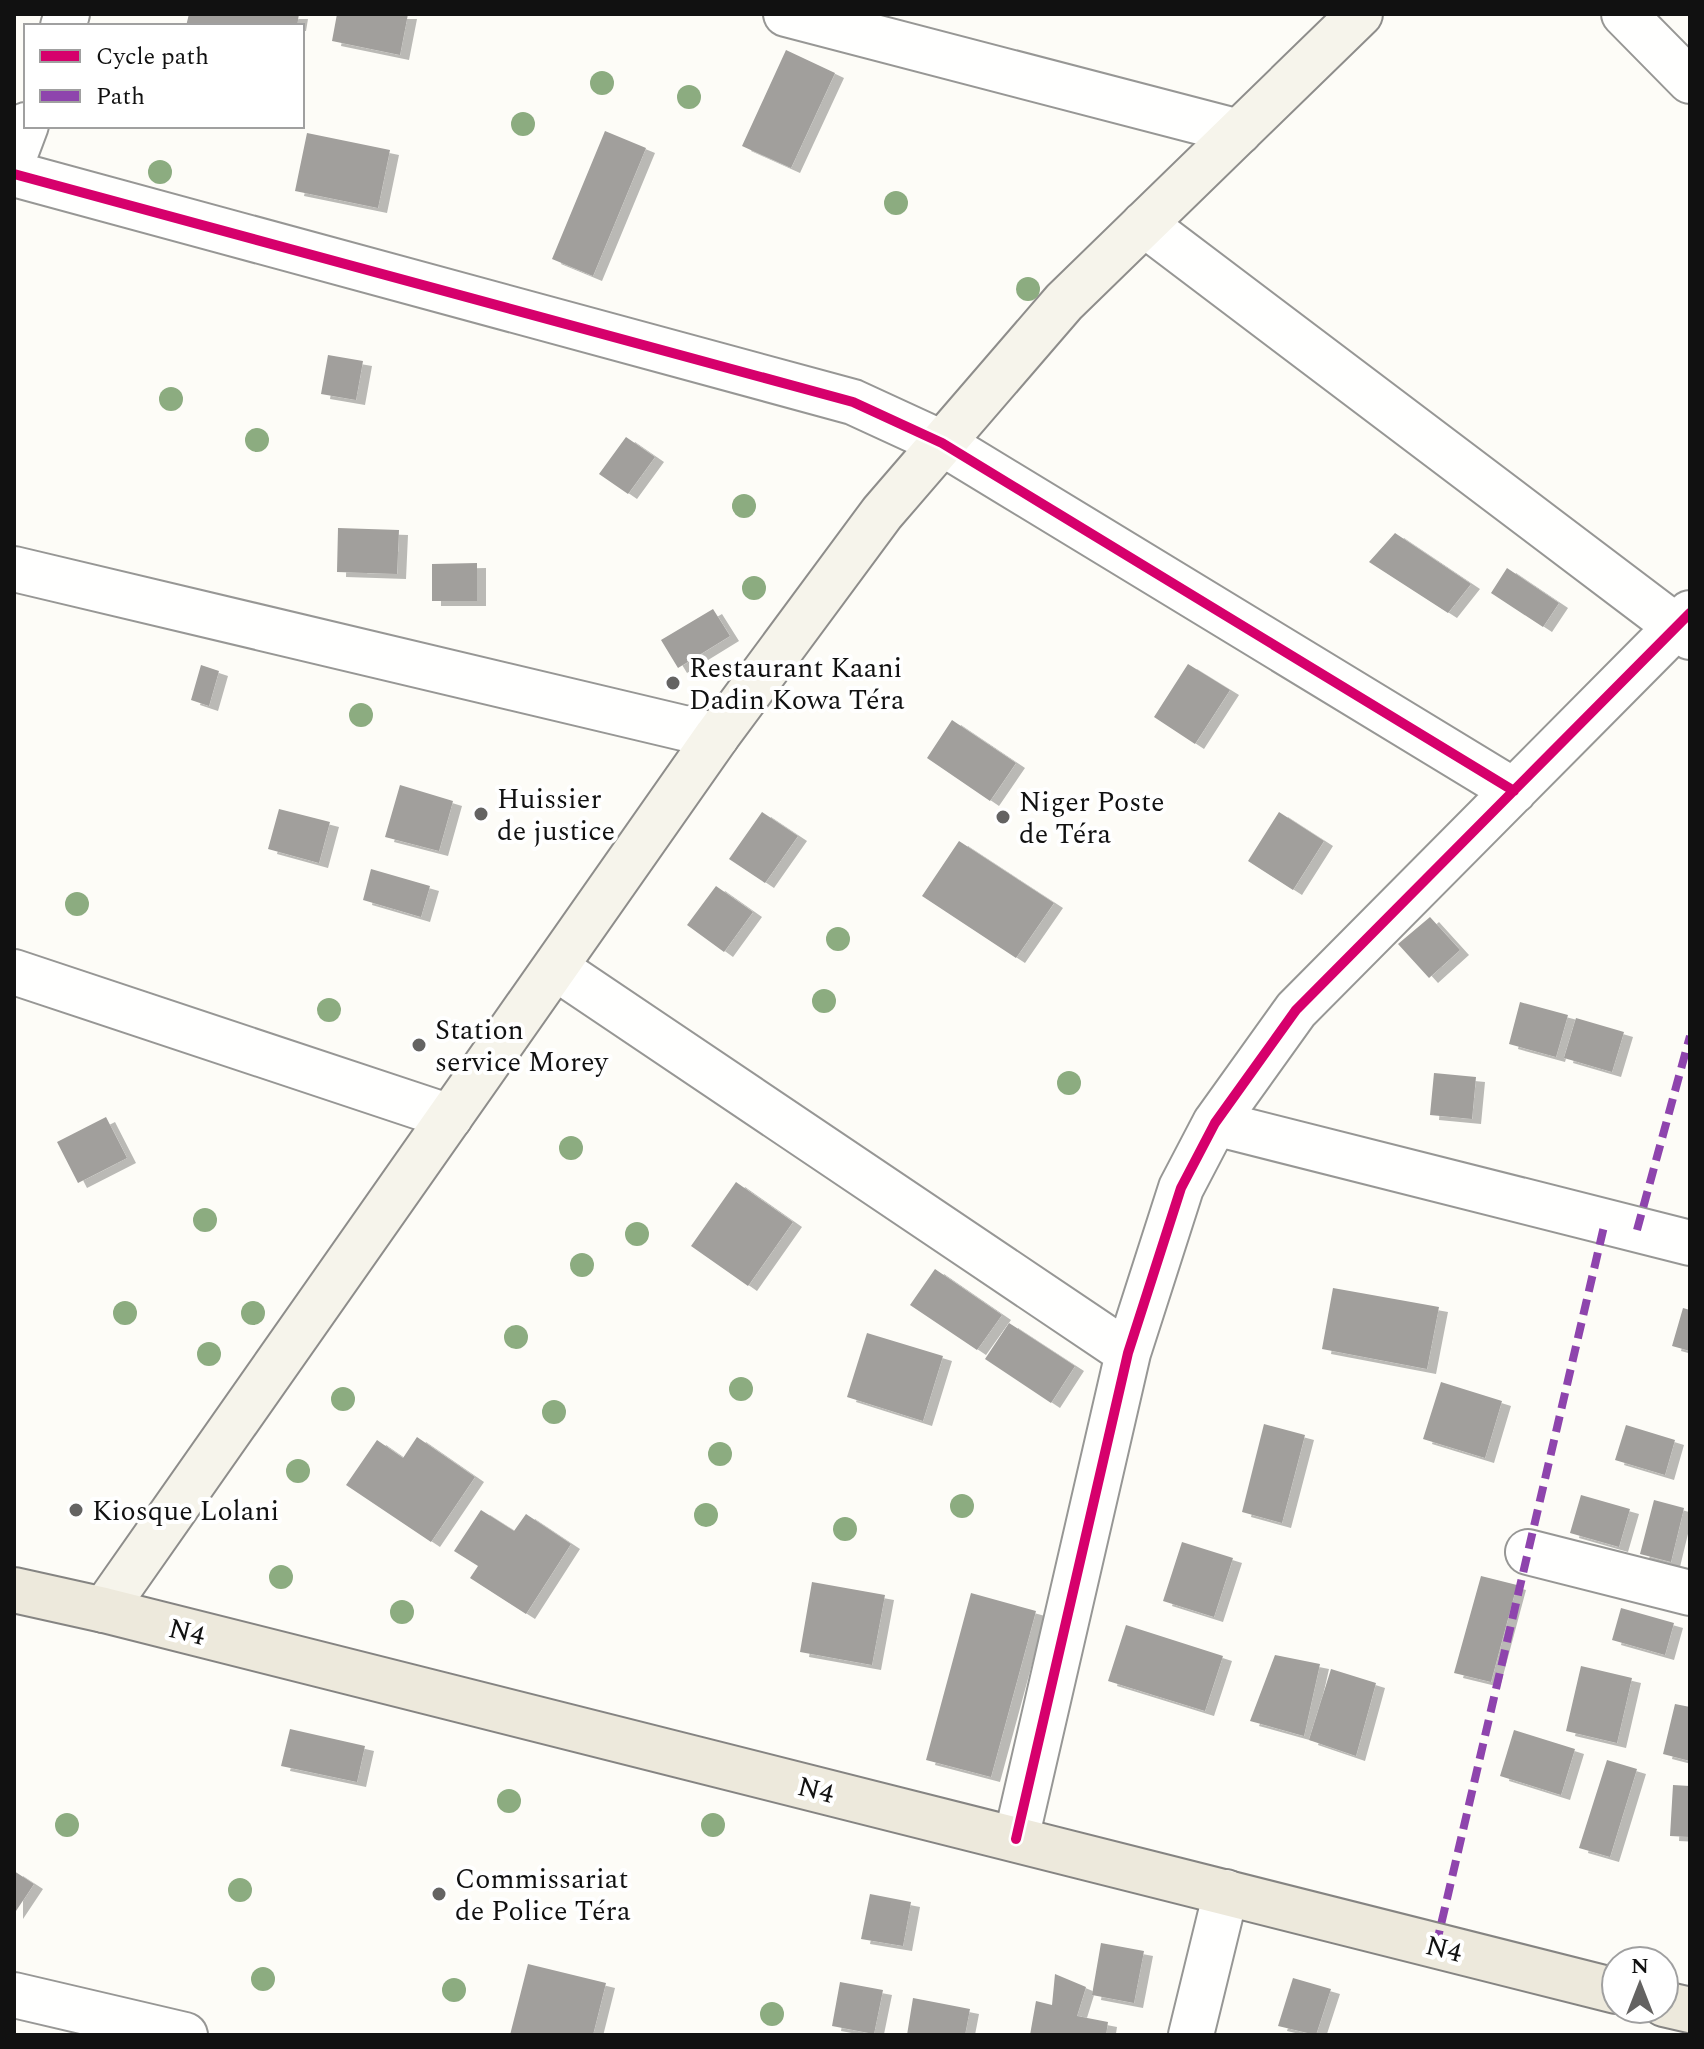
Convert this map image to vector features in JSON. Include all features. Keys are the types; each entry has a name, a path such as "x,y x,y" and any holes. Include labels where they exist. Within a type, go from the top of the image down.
{"main road":[{"path":"104,1610 717,736 882,513 1064,302 1360,14"},
{"name":"N4","path":"14,1590 104,1610 1600,1987"}],"street":[{"path":"786,14 1239,132"},
{"path":"1624,14 1690,81"},
{"path":"14,157 25,128"},
{"path":"14,174 853,402 942,443 1514,791"},
{"path":"1016,1839 1128,1353 1181,1188 1215,1123 1296,1010 1514,791 1686,625 1144,224"},
{"path":"14,569 717,736"},
{"path":"556,968 1128,1353"},
{"path":"14,972 450,1117"},
{"path":"1215,1123 1690,1243"},
{"path":"1528,1552 1690,1593"},
{"path":"1191,2035 1226,1892"},
{"path":"14,1995 185,2035"}],"building":[{"path":"189,14 299,14 297,24 186,24"},
{"path":"337,14 408,14 400,55 332,41"},
{"path":"786,50 835,73 791,168 742,146"},
{"path":"605,131 646,148 593,276 552,259"},
{"path":"307,133 390,150 378,208 295,191"},
{"path":"328,355 363,361 356,400 321,394"},
{"path":"626,437 655,457 628,494 599,474"},
{"path":"338,528 399,530 397,574 337,572"},
{"path":"1395,533 1471,584 1448,613 1369,562"},
{"path":"477,563 477,601 432,601 432,564"},
{"path":"1507,568 1559,603 1543,627 1491,593"},
{"path":"713,609 730,636 678,668 661,640"},
{"path":"1188,664 1230,690 1195,744 1154,717"},
{"path":"201,665 219,671 209,706 191,700"},
{"path":"952,720 1016,763 990,801 927,758"},
{"path":"400,785 453,801 439,851 385,837"},
{"path":"279,809 330,822 319,863 268,849"},
{"path":"762,812 798,836 765,883 729,859"},
{"path":"1279,812 1324,841 1293,890 1248,861"},
{"path":"959,841 1054,903 1016,958 922,896"},
{"path":"371,869 430,886 421,917 363,900"},
{"path":"716,886 753,912 724,952 687,925"},
{"path":"1430,917 1460,950 1429,978 1398,944"},
{"path":"1520,1002 1568,1015 1556,1057 1509,1044"},
{"path":"1576,1018 1624,1032 1612,1072 1564,1058"},
{"path":"1434,1073 1476,1077 1472,1119 1430,1115"},
{"path":"106,1117 127,1158 78,1183 57,1142"},
{"path":"736,1182 793,1222 748,1286 691,1246"},
{"path":"935,1269 1002,1315 977,1350 910,1305"},
{"path":"1333,1288 1439,1307 1427,1369 1322,1349"},
{"path":"1683,1308 1690,1310 1690,1351 1672,1346"},
{"path":"1009,1323 1075,1366 1051,1403 985,1359"},
{"path":"867,1333 943,1356 923,1421 847,1397"},
{"path":"1441,1382 1502,1401 1485,1458 1423,1439"},
{"path":"1264,1424 1305,1435 1282,1523 1242,1512"},
{"path":"1626,1425 1675,1440 1665,1475 1615,1460"},
{"path":"417,1437 475,1477 431,1542 346,1485 377,1440 403,1458"},
{"path":"1581,1495 1630,1509 1619,1547 1570,1533"},
{"path":"1654,1500 1684,1508 1671,1562 1640,1554"},
{"path":"481,1510 514,1531 526,1514 571,1544 526,1614 470,1578 478,1566 454,1551"},
{"path":"1182,1542 1233,1558 1214,1617 1163,1601"},
{"path":"1481,1576 1517,1585 1491,1682 1454,1673"},
{"path":"812,1582 885,1595 872,1665 800,1652"},
{"path":"971,1593 1036,1611 991,1777 926,1760"},
{"path":"1621,1608 1674,1623 1665,1655 1612,1640"},
{"path":"1126,1625 1223,1656 1205,1711 1108,1681"},
{"path":"1275,1655 1320,1664 1304,1736 1250,1721"},
{"path":"1581,1666 1632,1678 1617,1743 1566,1731"},
{"path":"1331,1669 1376,1683 1356,1756 1309,1740"},
{"path":"1675,1704 1690,1707 1690,1761 1663,1754"},
{"path":"290,1729 365,1746 357,1782 281,1766"},
{"path":"1514,1730 1575,1749 1561,1795 1500,1776"},
{"path":"1607,1760 1637,1769 1610,1857 1579,1848"},
{"path":"1673,1785 1690,1786 1690,1837 1670,1836"},
{"path":"14,1871 34,1884 14,1914"},
{"path":"870,1894 911,1902 903,1946 861,1939"},
{"path":"1101,1943 1144,1951 1134,2003 1092,1995"},
{"path":"528,1964 606,1983 593,2035 510,2035"},
{"path":"1055,1974 1086,1987 1077,2016 1108,2022 1106,2035 1030,2035 1036,2001 1052,2005"},
{"path":"1293,1978 1331,1989 1316,2035 1278,2026"},
{"path":"840,1982 883,1990 874,2034 832,2026"},
{"path":"913,1998 970,2009 965,2035 907,2035"}],"marked path":[{"path":"1637,1230 1690,1036"},
{"path":"1436,1946 1605,1222"}],"cycle path":[{"path":"14,174 853,402 942,443 1514,791"},
{"path":"1016,1839 1128,1353 1181,1188 1215,1123 1296,1010 1690,613"}],"place":[{"name":"Restaurant Kaani Dadin Kowa Téra","path":"673,683"},
{"name":"Huissier de justice","path":"481,814"},
{"name":"Niger Poste de Téra","path":"1003,817"},
{"name":"Station service Morey","path":"419,1045"},
{"name":"Kiosque Lolani","path":"76,1510"},
{"name":"Commissariat de Police Téra","path":"439,1894"}]}
